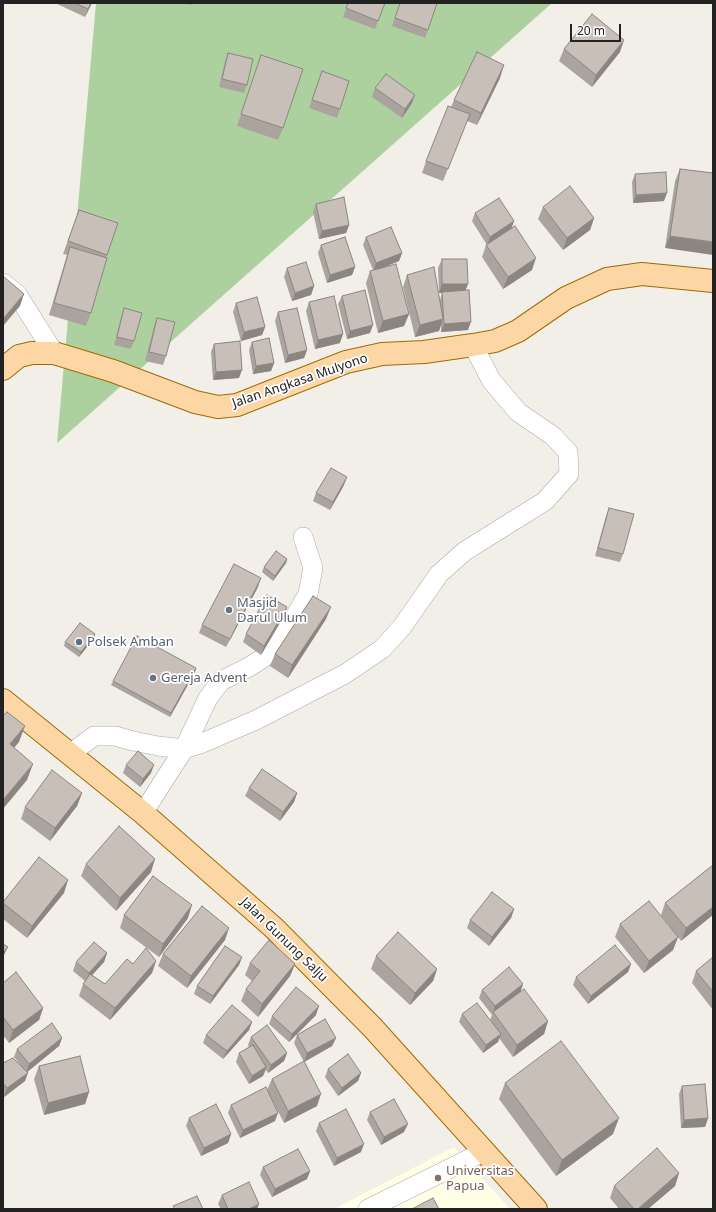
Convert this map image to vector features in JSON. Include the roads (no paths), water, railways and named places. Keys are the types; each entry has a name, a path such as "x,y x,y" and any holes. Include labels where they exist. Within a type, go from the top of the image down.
{"main road":[{"name":"Jalan Angkasa Mulyono","path":"3,369 19,356 32,353 54,353 114,371 195,402 218,406 237,405 353,361 382,354 424,352 473,346 495,341 518,331 566,298 607,279 642,274 713,281"},
{"name":"Jalan Gunung Salju","path":"3,700 143,813 274,928 373,1028 536,1209"}],"street":[{"path":"3,283 17,294 54,353"},
{"path":"70,754 94,736 115,736 158,746 184,749 200,744 256,720 345,674 382,649 402,627 439,574 464,551 545,501 569,474 568,452 554,436 518,412 491,380 473,346"},
{"path":"143,813 184,749 208,698 221,681 263,658 290,625 308,594 313,568 303,538"},
{"path":"368,1209 485,1151"}],"place":[{"name":"Masjid Darul Ulum","path":"229,610"},
{"name":"Polsek Amban","path":"79,642"},
{"name":"Gereja Advent","path":"153,678"},
{"name":"Universitas Papua","path":"438,1178"}]}
